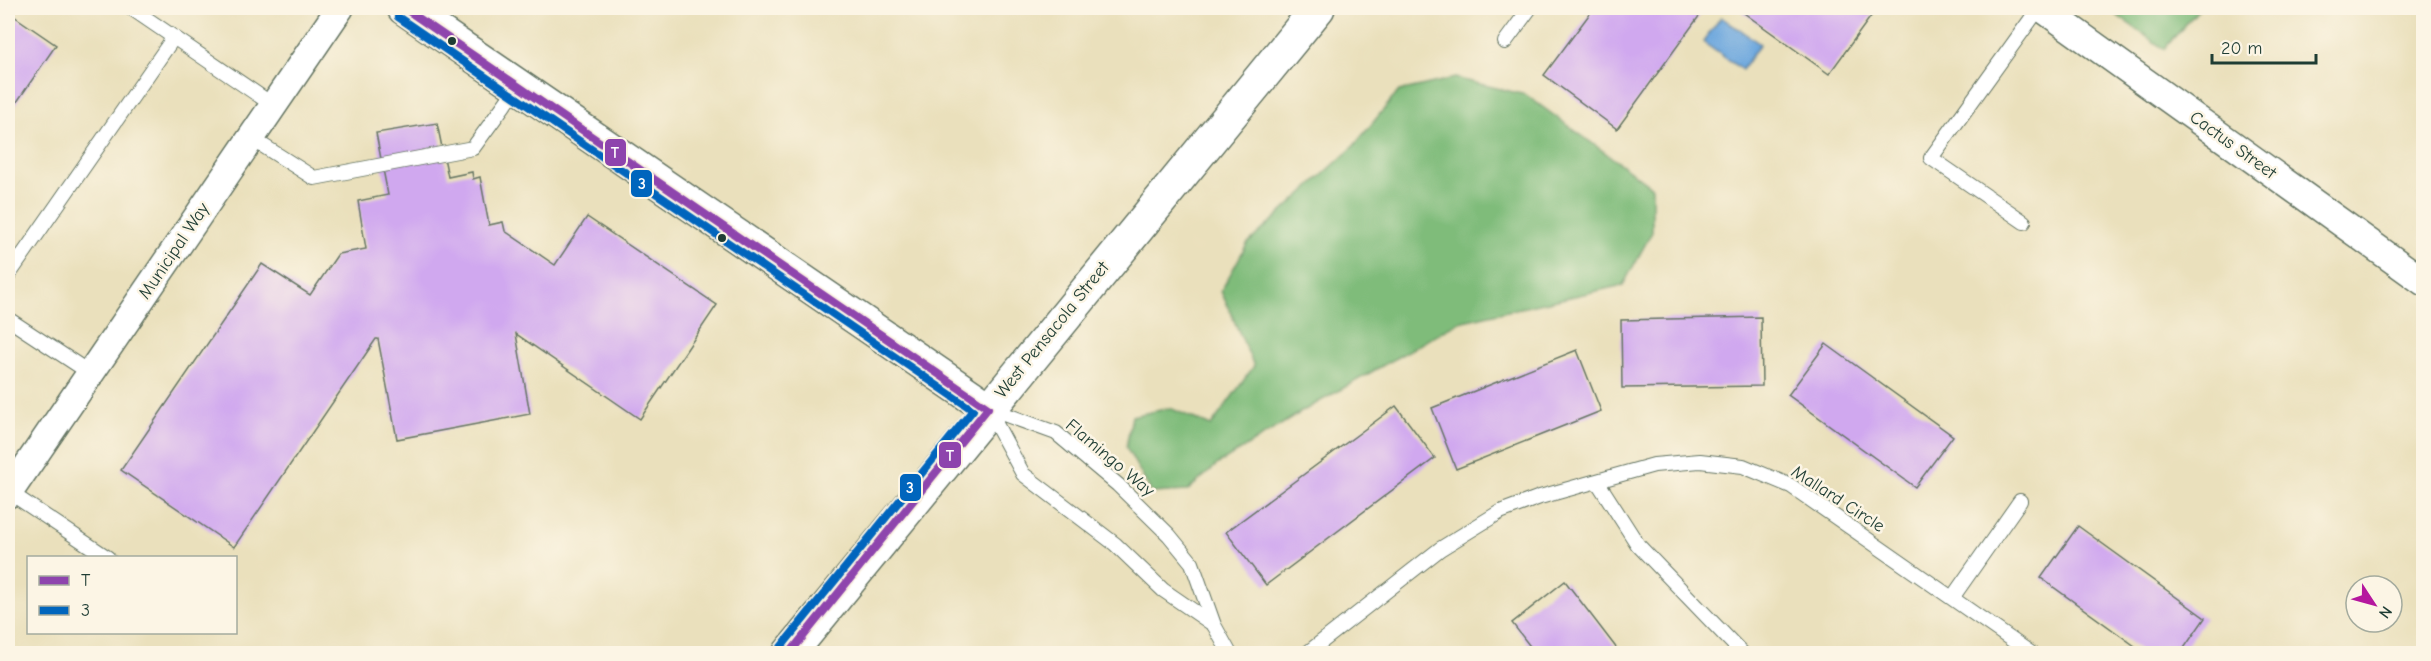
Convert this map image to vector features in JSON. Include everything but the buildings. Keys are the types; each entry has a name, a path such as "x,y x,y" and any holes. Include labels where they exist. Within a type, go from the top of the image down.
{"main road":[{"path":"404,8 988,408"},
{"name":"West Pensacola Street","path":"789,654 988,408 1318,8"}],"street":[{"name":"Municipal Way","path":"8,493 340,8"},
{"name":"Cactus Street","path":"2041,8 2424,282"}],"lane":[{"path":"131,8 273,105"},
{"path":"1505,42 1530,8"},
{"path":"2024,222 1932,158 2041,8"},
{"path":"8,276 174,37"},
{"path":"251,138 314,178 473,148 518,86"},
{"path":"8,319 90,373"},
{"name":"Flamingo Way","path":"988,408 1023,474 1115,544 1163,590 1214,625"},
{"name":"Flamingo Way","path":"988,408 1056,433 1118,485 1168,535 1192,563 1214,625 1230,654"},
{"name":"Mallard Circle","path":"1306,654 1440,549 1500,512 1540,497 1654,465 1700,461 1743,466 1791,486 2032,654"},
{"path":"1597,481 1638,545 1743,654"},
{"path":"8,493 105,556"},
{"path":"1952,598 2020,501"}],"green space":[{"path":"2107,8 2200,8 2164,49"},
{"path":"1455,78 1526,95 1652,187 1652,232 1623,285 1459,322 1303,411 1218,464 1187,491 1152,493 1126,447 1132,416 1170,408 1211,426 1254,366 1221,291 1247,244 1352,148 1399,91"}],"water":[{"path":"1721,17 1760,44 1742,70 1703,42"}],"transit line":[{"name":"T","path":"404,8 988,408 789,654"},
{"name":"3","path":"398,17 973,410 781,647"}]}
